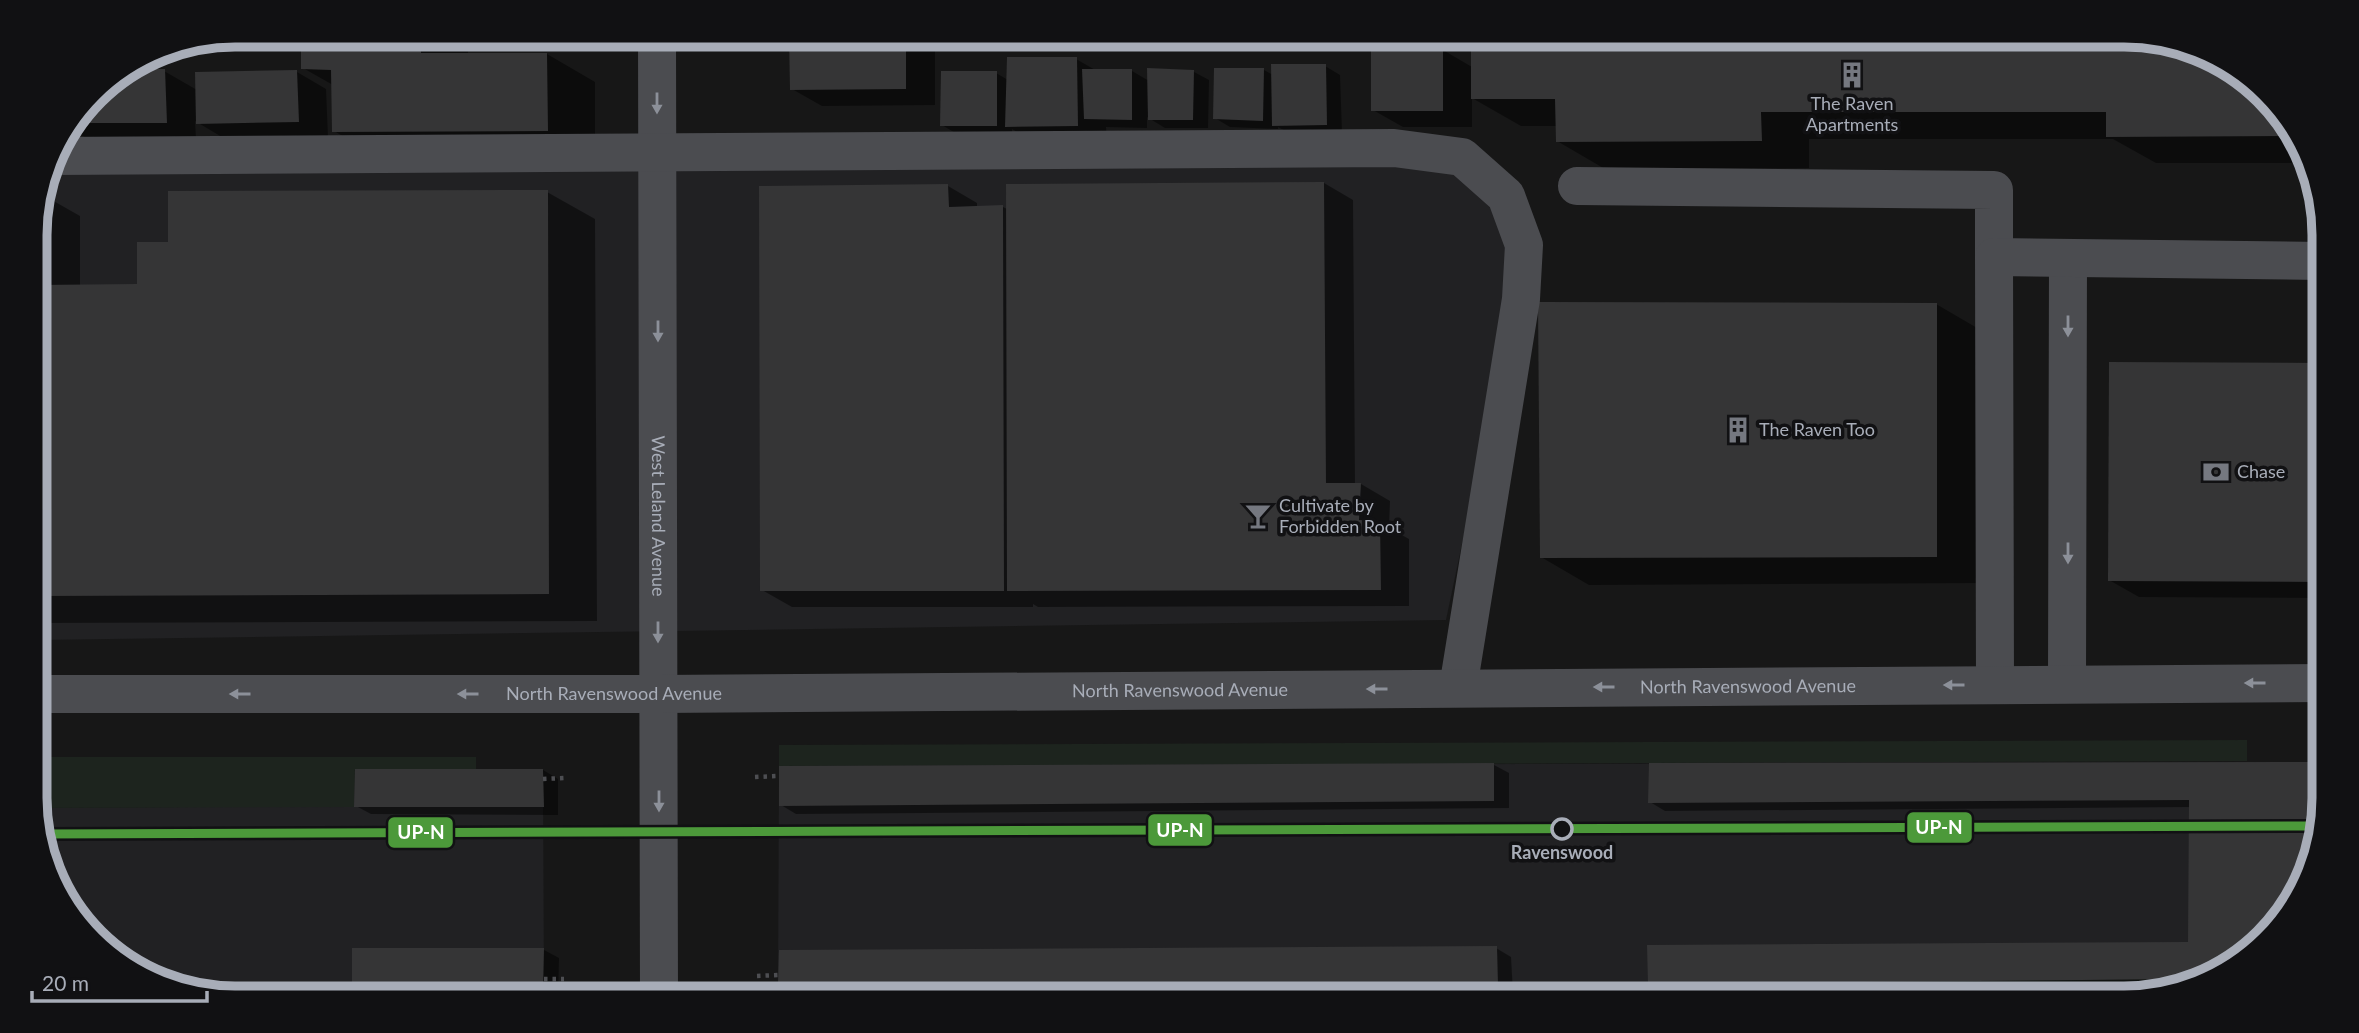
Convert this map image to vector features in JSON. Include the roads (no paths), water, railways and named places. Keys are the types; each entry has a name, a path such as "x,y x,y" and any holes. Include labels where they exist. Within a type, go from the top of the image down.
{"street":[{"name":"West Leland Avenue","path":"657,47 659,986"},
{"path":"65,156 1394,148 1462,157 1506,197 1524,245 1521,299 1458,688"},
{"path":"1577,186 1994,190 1995,685"},
{"path":"1994,257 2312,261"},
{"path":"2067,684 2068,258"},
{"name":"North Ravenswood Avenue","path":"47,694 658,694 2312,683"}],"place":[{"name":"The Raven Apartments","path":"1852,75"},
{"name":"The Raven Too","path":"1738,430"},
{"name":"Chase","path":"2216,472"},
{"name":"Cultivate by Forbidden Root","path":"1258,516"},
{"name":"Ravenswood","path":"1562,829"}]}
